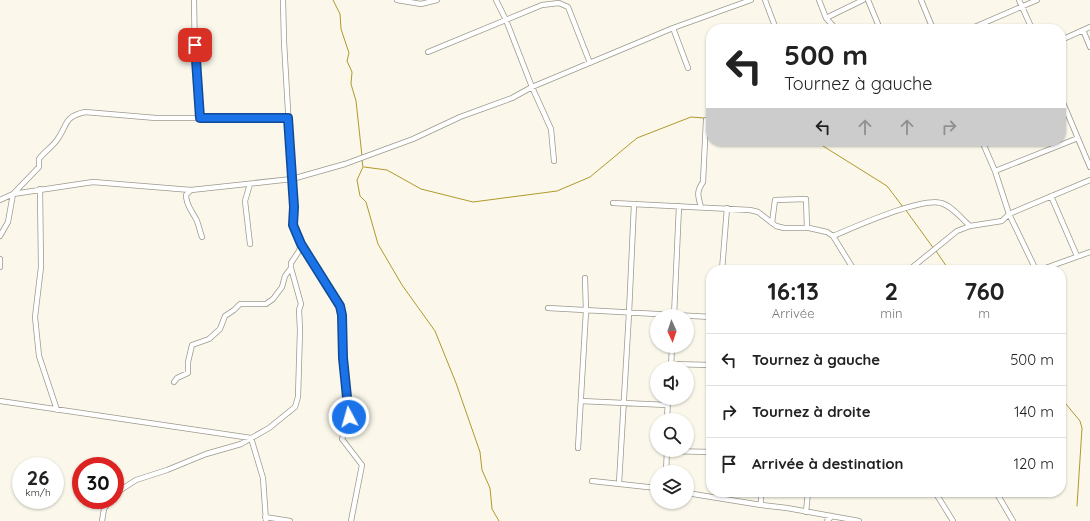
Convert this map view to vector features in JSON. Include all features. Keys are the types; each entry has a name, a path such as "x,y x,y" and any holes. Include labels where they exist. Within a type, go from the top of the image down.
{"street":[{"path":"194,0 195,60 200,118"},
{"path":"283,0 288,118 294,207 293,225 301,244 340,306 342,315 343,358 349,417 342,439 362,465 351,521"},
{"path":"396,0 421,4 437,0"},
{"path":"496,0 506,20 532,87 551,129 554,161"},
{"path":"0,200 13,194 93,182 191,190 292,179 345,164 413,139 460,117 512,98 532,87 673,28 751,0"},
{"path":"765,0 774,24"},
{"path":"819,0 826,18 831,24"},
{"path":"826,18 863,0"},
{"path":"868,0 878,24"},
{"path":"922,0 931,24"},
{"path":"1019,0 1030,24"},
{"path":"982,24 1037,0"},
{"path":"428,52 542,5 559,3 568,7 590,63"},
{"path":"1066,38 1090,27"},
{"path":"673,28 688,68"},
{"path":"1083,30 1090,47"},
{"path":"1066,110 1090,167"},
{"path":"0,236 8,222 13,194 39,167 39,159 56,141 66,122 74,114 85,112 156,118 288,118"},
{"path":"701,207 698,189 703,182 706,120"},
{"path":"1066,143 1078,138"},
{"path":"984,146 995,171 1009,214 1034,265"},
{"path":"995,171 1058,146"},
{"path":"915,265 957,231 970,226 1002,221 1009,214 1090,180"},
{"path":"250,184 245,201 250,244"},
{"path":"40,189 41,267 35,316 39,356 57,410"},
{"path":"191,190 186,195 186,201 190,211 197,220 202,237"},
{"path":"1051,196 1077,256"},
{"path":"772,223 775,200 806,199 807,228"},
{"path":"833,236 874,219 918,204 931,202 940,202 947,205 970,226"},
{"path":"613,203 727,208 758,212 776,226 784,228 807,228 823,231 833,236 851,265"},
{"path":"619,483 634,204"},
{"path":"674,309 679,206"},
{"path":"722,265 727,208"},
{"path":"124,488 136,480 167,470 206,454 241,444 269,428 295,407 298,398 300,330 299,310 301,304 291,263 299,251 301,244"},
{"path":"1053,265 1090,252"},
{"path":"0,259 0,267"},
{"path":"174,382 177,378 188,373 188,362 192,345 209,339 220,329 225,316 240,304 266,304 273,299 282,287 285,276 291,268"},
{"path":"578,448 586,311 585,278"},
{"path":"548,308 650,314"},
{"path":"694,317 706,317"},
{"path":"694,365 706,365"},
{"path":"0,401 251,438"},
{"path":"581,401 650,404"},
{"path":"667,405 667,413"},
{"path":"251,438 263,478 265,519 290,521"},
{"path":"694,451 706,452"},
{"path":"592,481 650,487"},
{"path":"694,494 706,496"},
{"path":"711,497 859,521"},
{"path":"760,505 761,497"},
{"path":"806,512 808,497"},
{"path":"938,497 953,521"},
{"path":"999,497 1013,521"},
{"path":"102,521 104,509"},
{"path":"827,521 832,516"}],"waterway":[{"path":"333,0 340,14 341,29 349,53 347,61 352,72 351,84 356,101 362,156"},
{"path":"364,167 387,170 421,189 473,202 557,191 590,177 637,138 691,117 704,118"},
{"path":"823,146 887,186 903,207"},
{"path":"362,160 363,167 357,180 360,196 366,202 378,244 402,285 435,331 456,383 480,452 482,470 490,488 492,509 499,521"},
{"path":"905,209 934,249"},
{"path":"936,251 946,265"},
{"path":"1066,404 1080,421 1082,428 1077,506"}],"route":[{"path":"195,45 200,118 288,118 294,207 293,225 301,244 340,306 342,315 343,358 349,417"}]}
